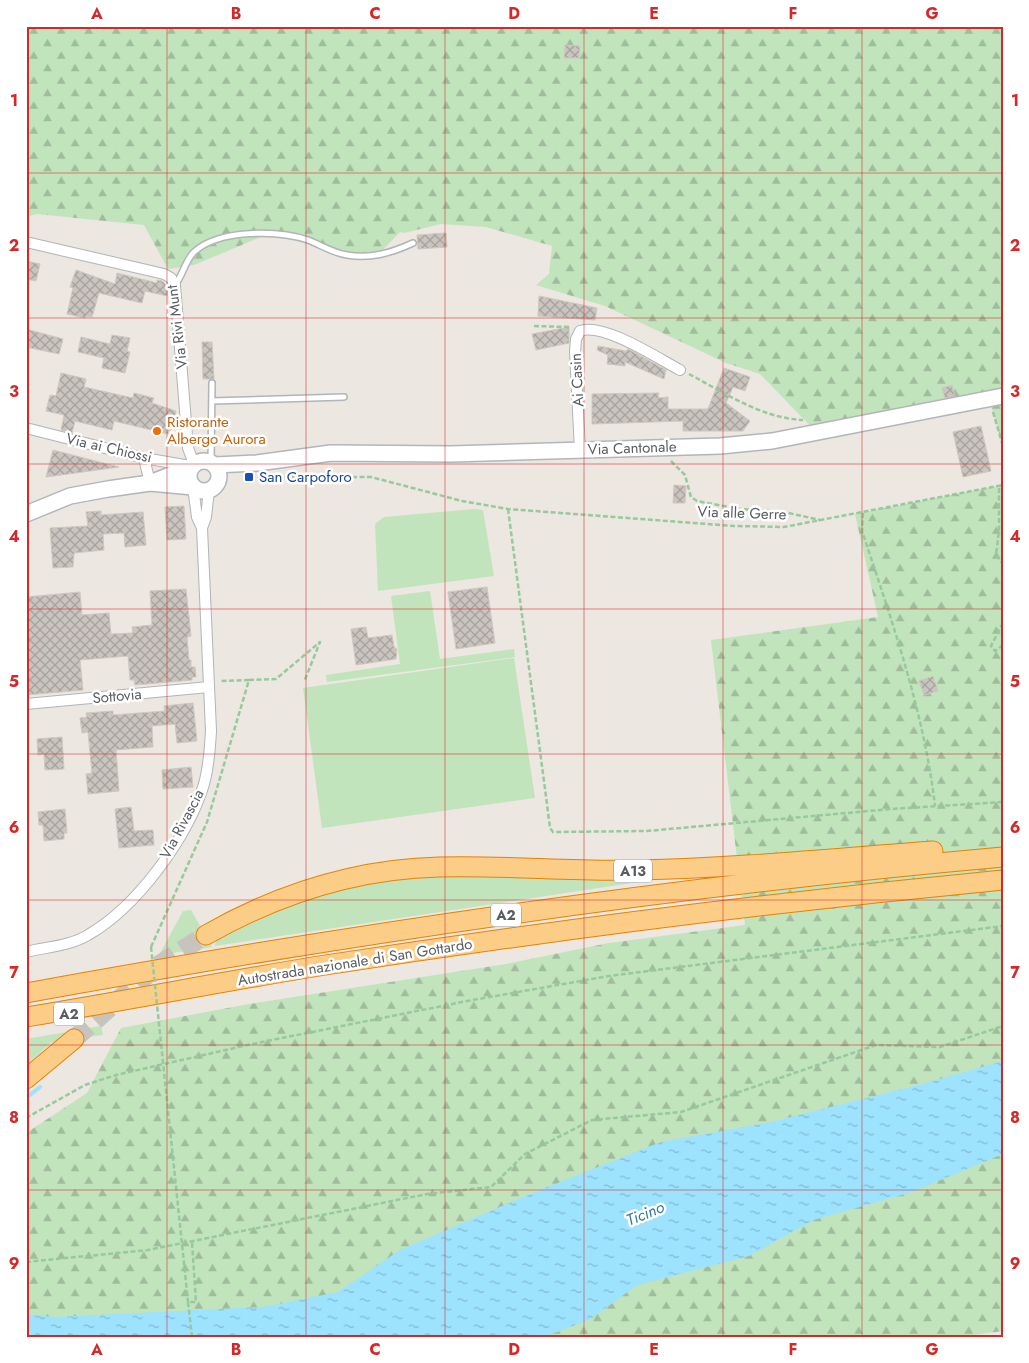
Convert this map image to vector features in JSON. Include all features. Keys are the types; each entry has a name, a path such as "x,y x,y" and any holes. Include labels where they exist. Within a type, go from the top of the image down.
{"highway":[{"name":"A13","path":"206,935 247,913 304,890 341,879 406,869 462,866 641,870 965,849 995,857"},
{"name":"A2","path":"26,993 275,950 505,915 791,879 995,857"},
{"name":"Autostrada nazionale di San Gottardo","path":"112,1002 327,965 598,926 798,901 1003,880"},
{"name":"A2","path":"26,1017 112,1002"},
{"name":"A2","path":"26,1025 112,1002"},
{"path":"26,1079 74,1039"}],"main road":[{"name":"Via Cantonale","path":"213,463 255,464 331,453 399,455 654,448 772,441 996,397"},
{"path":"26,514 52,502 81,494 150,483 202,460 213,463 219,472 214,486 200,491 193,487 150,483"},
{"name":"Via Cantonale","path":"214,486 255,464"},
{"path":"193,465 188,475 193,487"}],"street":[{"name":"Via Rivi Munt","path":"26,242 164,274 172,278 175,286 188,448 193,465"},
{"name":"Ai Casin","path":"580,450 575,352 576,339 580,331 592,329 614,336 680,370"},
{"name":"Via ai Chiossi","path":"26,428 144,458 193,465"},
{"path":"144,458 150,483"},
{"name":"Via Rivascia","path":"26,952 77,940 103,925 146,884 170,850 191,813 208,768 211,731 202,528 214,486"},
{"name":"Via Rivascia","path":"193,487 197,517 202,528"},
{"name":"Sottovia","path":"26,704 208,687"}],"lane":[{"path":"175,286 191,256 201,247 245,234 274,234 295,237 340,254 357,256 387,254 413,243"},
{"path":"212,383 213,463"},
{"path":"212,401 344,396"}],"path":[{"path":"534,326 569,327 580,331"},
{"path":"680,370 763,412 783,418 805,420"},
{"path":"996,397 1003,446"},
{"path":"654,448 685,474 691,497 697,501 740,509 784,512 821,520"},
{"name":"Via alle Gerre","path":"255,464 259,476 267,478 371,477 462,501 508,509 734,526 784,527 1003,486"},
{"path":"999,487 999,530 996,555 1003,564"},
{"path":"508,509 547,804 551,830 556,833 647,831 935,806 1003,802"},
{"path":"863,513 862,532 897,642 929,761 935,806"},
{"path":"1003,623 991,646 995,651 1003,645"},
{"path":"249,680 276,679 320,642 304,682"},
{"path":"26,1118 85,1084 116,1075 252,1044 458,1003 609,976 1003,926"},
{"path":"151,947 192,1337"},
{"path":"26,1262 148,1250 428,1194 491,1188 525,1154 592,1120 681,1112 876,1045 940,1047 1003,1026"},
{"path":"188,1302 196,1302 192,1242"}],"green space":[{"path":"26,26 1003,26 1003,446 989,399 818,434 760,374 726,363 605,306 536,285 549,274 552,246 486,227 441,224 404,233 400,232 377,256 342,256 312,239 273,232 194,265 168,269 144,225 37,214 26,217"},
{"path":"1003,485 1003,1331 958,1337 26,1337 26,1133 87,1093 121,1028 249,1004 506,964 609,943 745,925 711,640 878,617 855,514"},
{"path":"474,509 483,510 494,576 378,591 375,524 384,517"},
{"path":"430,591 440,659 514,649 515,657 327,682 326,675 400,664 391,596"},
{"path":"514,658 535,798 322,828 303,688"},
{"path":"410,873 652,877 652,880 215,946 223,933 242,921 269,910 334,890"},
{"path":"191,910 212,947 159,955 183,911"},
{"path":"101,1026 103,1035 52,1042 26,1065 29,1049 26,1048 26,1039"}],"water":[{"name":"Ticino","path":"1003,1061 1003,1154 912,1192 814,1220 749,1256 637,1285 591,1319 544,1337 26,1337 26,1314 55,1317 263,1307 338,1292 400,1250 530,1194 661,1142 771,1122 922,1084"}],"building":[{"path":"565,45 580,46 579,58 564,58"},
{"path":"446,233 447,247 418,249 417,235"},
{"path":"26,261 40,264 36,281 26,279"},
{"path":"76,270 115,284 117,273 157,283 157,280 162,281 168,287 167,296 145,291 142,303 99,293 92,317 86,316 85,318 67,314 73,288 70,287"},
{"path":"539,296 597,308 595,320 538,316"},
{"path":"569,327 569,343 536,350 532,334"},
{"path":"26,329 63,339 59,354 26,347"},
{"path":"112,335 130,338 127,351 130,352 125,373 102,368 104,358 78,352 81,337 110,344"},
{"path":"202,342 212,342 214,379 203,379"},
{"path":"598,346 626,351 628,349 666,370 664,379 625,362 625,366 607,364 608,355 597,350"},
{"path":"724,368 750,377 745,391 733,387 726,403 750,421 743,431 683,431 683,421 592,424 592,394 659,393 658,398 668,397 668,409 708,409"},
{"path":"61,373 86,379 84,387 133,398 134,393 154,398 152,403 176,411 171,430 169,430 168,434 114,421 112,430 75,421 72,433 61,430 64,415 46,411 50,395 56,396"},
{"path":"952,385 955,396 945,398 942,388"},
{"path":"981,426 991,471 963,477 953,432"},
{"path":"53,450 80,457 119,467 46,477"},
{"path":"674,485 686,486 685,503 673,503"},
{"path":"184,506 186,539 167,540 165,507"},
{"path":"101,511 101,515 143,512 146,545 125,547 124,533 103,534 104,550 74,553 73,567 53,568 50,528 88,526 86,512"},
{"path":"487,587 495,643 456,649 448,592"},
{"path":"186,589 191,636 187,637 189,660 191,660 191,667 195,667 196,677 192,677 192,680 135,685 134,680 130,680 128,656 80,660 83,690 26,695 26,597 80,592 82,615 109,613 111,634 133,633 132,627 152,625 150,591"},
{"path":"366,627 368,638 392,635 394,647 397,649 396,659 356,665 351,629"},
{"path":"933,676 938,691 924,695 919,681"},
{"path":"193,703 197,741 177,743 175,724 152,726 153,747 116,750 119,791 88,794 86,774 92,773 88,732 82,733 80,718 87,717 86,713 113,711 113,715 165,711 164,706"},
{"path":"62,737 64,769 45,770 44,754 38,755 37,739"},
{"path":"191,767 193,787 163,789 162,770"},
{"path":"131,807 134,831 153,830 154,845 119,848 115,809"},
{"path":"65,809 67,833 64,833 64,839 44,841 43,825 39,825 38,812"}],"waterway":[{"path":"26,1098 40,1087"}],"tunnel":[{"path":"74,1039 157,966 206,935"}],"place":[{"name":"Ristorante Albergo Aurora","path":"157,431"},
{"name":"San Carpoforo","path":"249,477"}]}
